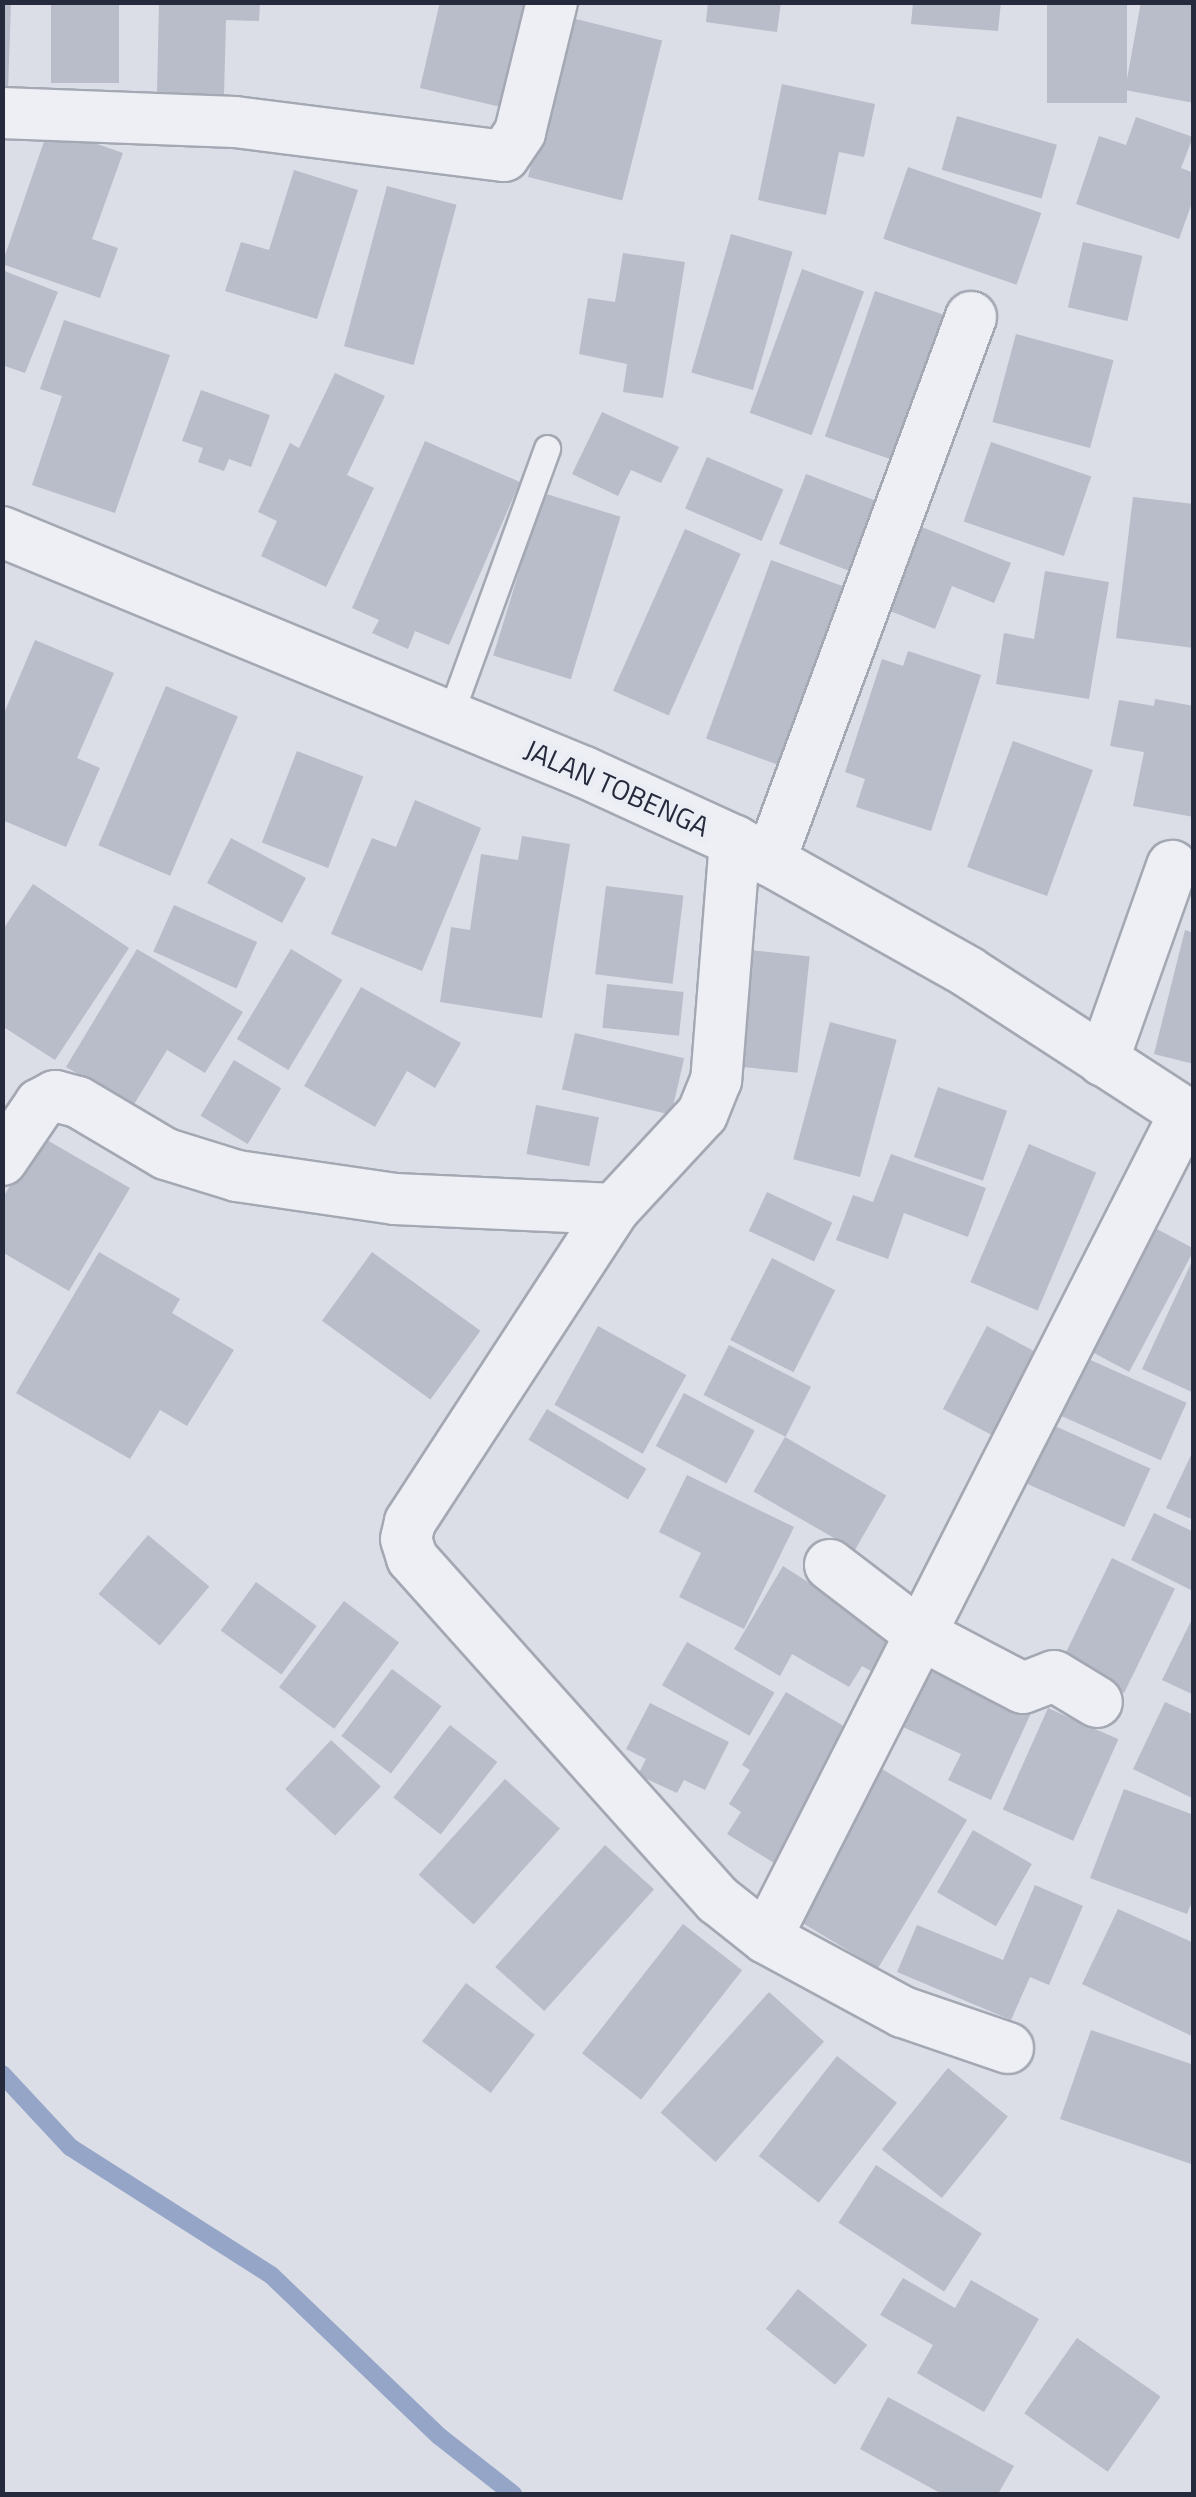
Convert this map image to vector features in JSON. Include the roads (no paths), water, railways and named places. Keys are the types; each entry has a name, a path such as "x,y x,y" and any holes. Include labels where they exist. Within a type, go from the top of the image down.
{"street":[{"path":"2,112 236,122 504,156 520,132 552,2"},
{"path":"971,316 752,851 716,1080 702,1114 614,1210 410,1522 406,1539 412,1558 680,1861 766,1938 903,2012 1008,2048"},
{"name":"JALAN TOBENGA","path":"2,532 450,715 752,851 968,972 1189,1116"},
{"path":"1103,1061 1172,866"},
{"path":"7,1141 40,1104 55,1096 78,1102 166,1154 236,1176 395,1199 614,1210"},
{"path":"766,1938 1189,1116"},
{"path":"830,1565 920,1634 1023,1688 1054,1676 1097,1702"}],"lane":[{"path":"450,715 546,448"}],"waterway":[{"path":"2,2074 70,2147 271,2275 439,2436 513,2494"}]}
